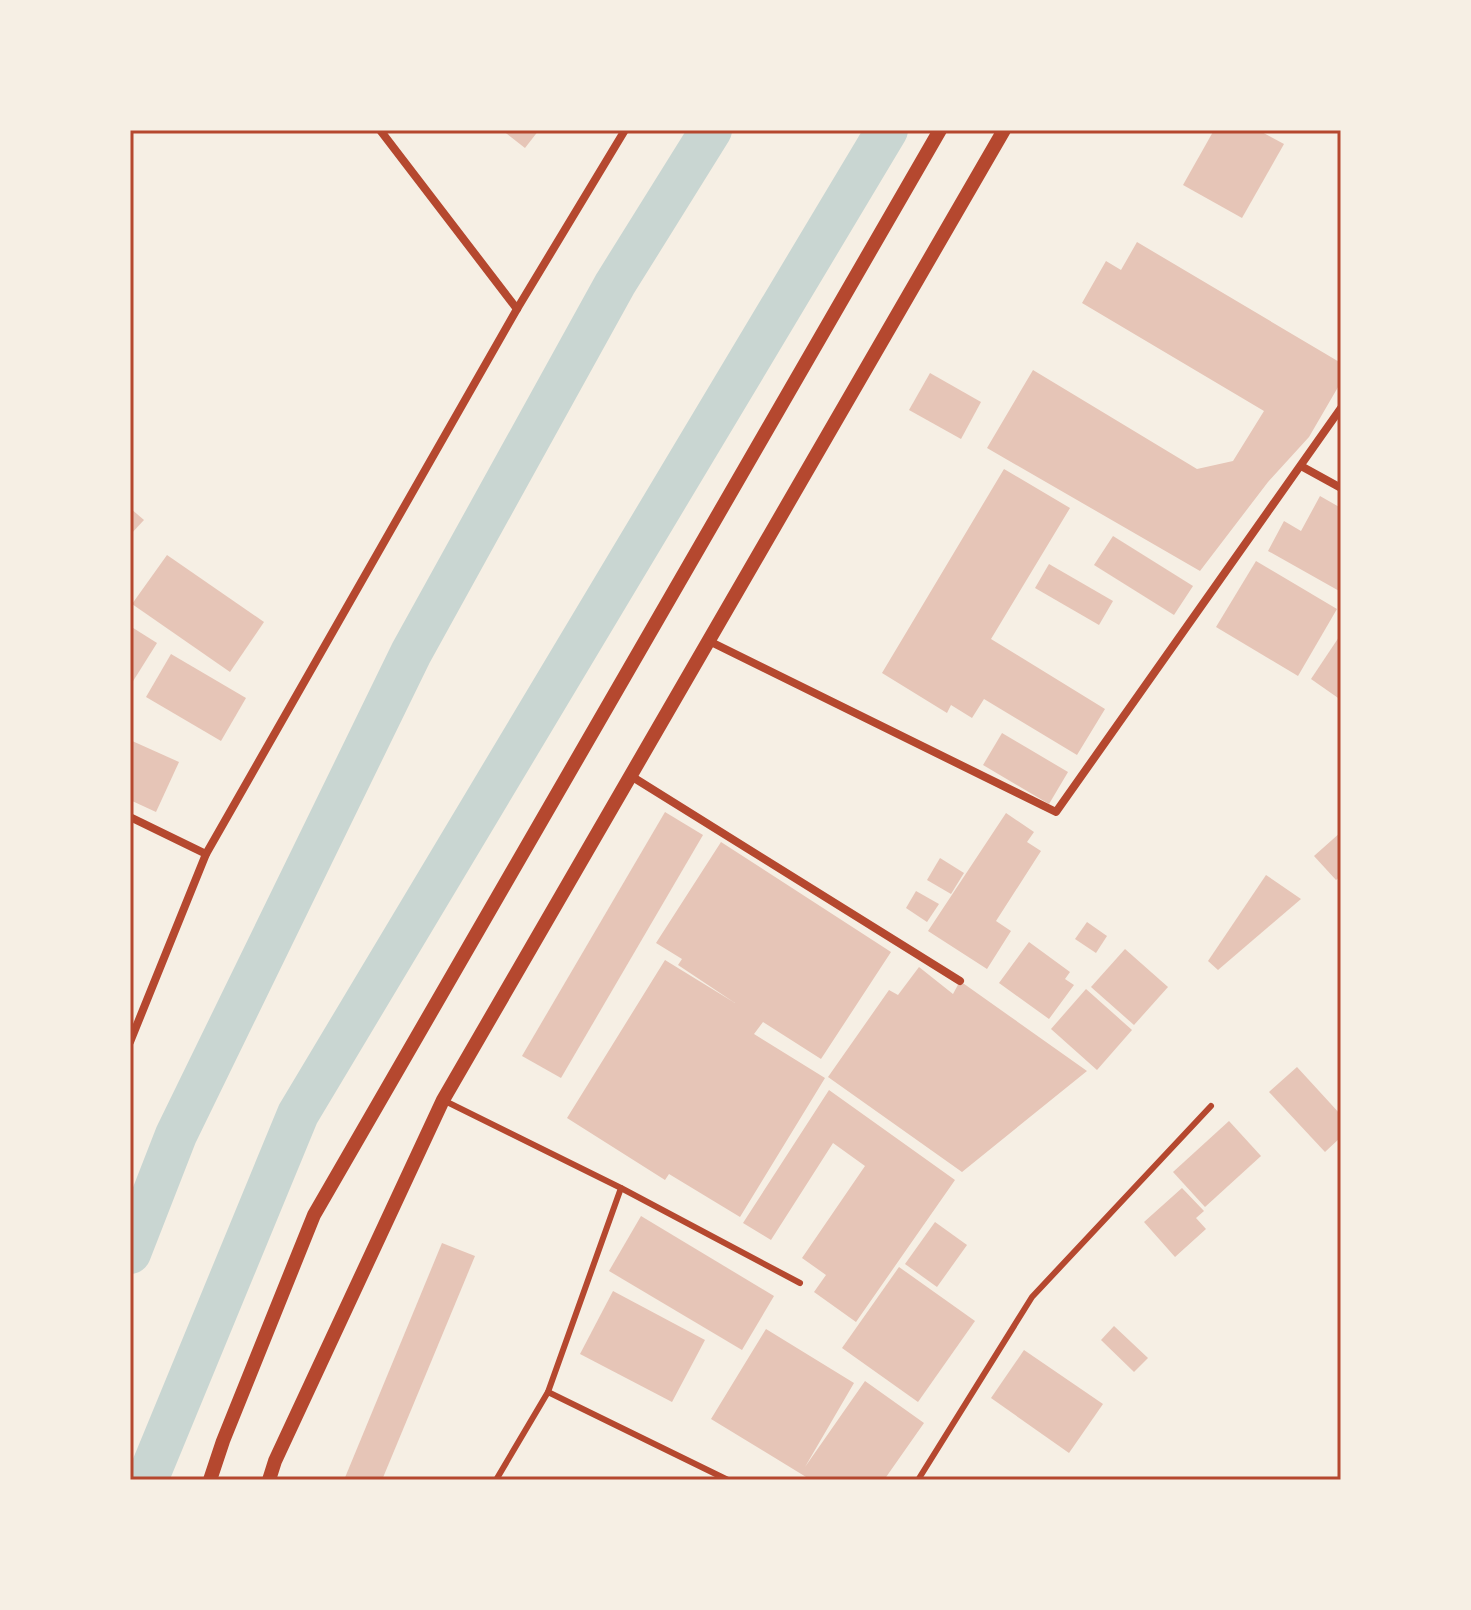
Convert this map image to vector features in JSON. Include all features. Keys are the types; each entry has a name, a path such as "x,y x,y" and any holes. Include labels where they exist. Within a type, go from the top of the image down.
{"street":[{"path":"380,130 517,309"},
{"path":"130,1042 206,854 517,309 625,130"},
{"path":"210,1480 314,1215 940,130"},
{"path":"269,1480 275,1461 443,1100 999,132"},
{"path":"709,641 1056,812 1341,408"},
{"path":"1301,466 1341,488"},
{"path":"631,776 960,981"},
{"path":"130,817 206,854"}],"lane":[{"path":"443,1100 621,1188 800,1283"},
{"path":"918,1480 1032,1297 1211,1106"},
{"path":"496,1480 548,1392 621,1188"},
{"path":"548,1392 728,1480"}],"building":[{"path":"502,130 539,130 525,148"},
{"path":"1214,130 1258,130 1284,144 1242,218 1183,185"},
{"path":"1137,242 1341,363 1341,382 1309,437 1268,482 1200,571 987,448 1033,370 1197,469 1233,461 1264,411 1082,303 1106,261 1121,270"},
{"path":"930,373 981,402 961,439 909,410"},
{"path":"1004,469 1070,508 991,639 1105,709 1077,755 984,699 972,718 951,705 947,713 882,673"},
{"path":"1320,496 1341,508 1341,592 1268,551 1284,521 1301,531"},
{"path":"130,508 144,520 130,535"},
{"path":"1113,536 1193,586 1174,615 1094,565"},
{"path":"167,555 264,622 230,672 132,604"},
{"path":"1256,561 1337,609 1298,676 1216,627"},
{"path":"1049,564 1113,601 1099,625 1035,588"},
{"path":"130,626 157,643 130,686"},
{"path":"1341,634 1341,700 1311,679"},
{"path":"171,654 246,698 221,741 146,697"},
{"path":"1002,733 1068,772 1049,804 983,765"},
{"path":"130,740 179,762 156,812 130,800"},
{"path":"665,812 703,835 561,1078 522,1056"},
{"path":"1006,813 1034,832 1027,842 1041,851 996,921 1011,931 987,969 928,931"},
{"path":"1341,832 1341,876 1336,880 1314,856"},
{"path":"721,842 891,952 821,1059 763,1022 754,1034 825,1078 740,1217 669,1174 665,1180 567,1118 665,960 735,1003 678,965 682,959 656,943"},
{"path":"940,858 964,873 951,894 927,880"},
{"path":"1266,875 1301,899 1218,970 1208,961"},
{"path":"916,891 939,904 927,922 906,908"},
{"path":"1087,922 1107,936 1096,953 1075,939"},
{"path":"1029,942 1070,972 1065,979 1074,985 1049,1019 999,983"},
{"path":"1125,949 1168,987 1134,1025 1091,987"},
{"path":"919,967 953,994 960,981 1087,1071 962,1172 828,1077 889,990 898,995"},
{"path":"1086,989 1132,1030 1097,1070 1051,1029"},
{"path":"1297,1067 1341,1115 1341,1137 1325,1152 1269,1092"},
{"path":"829,1090 955,1180 856,1322 814,1292 826,1275 802,1258 865,1166 833,1143 771,1240 743,1223"},
{"path":"1229,1121 1261,1156 1205,1207 1173,1172"},
{"path":"1182,1188 1204,1211 1196,1218 1206,1229 1175,1257 1144,1222"},
{"path":"641,1216 774,1296 742,1350 609,1271"},
{"path":"935,1222 967,1245 937,1287 905,1264"},
{"path":"442,1243 475,1256 382,1480 344,1480"},
{"path":"899,1267 975,1321 918,1402 842,1348"},
{"path":"613,1291 705,1340 672,1402 580,1354"},
{"path":"1114,1326 1148,1358 1134,1372 1101,1340"},
{"path":"766,1329 854,1383 805,1467 865,1381 924,1423 884,1480 811,1480 711,1419"},
{"path":"1024,1350 1103,1404 1069,1453 991,1398"}],"waterway":[{"path":"130,1253 176,1135 411,653 615,284 711,130"},
{"path":"147,1480 298,1114 887,130"}]}
